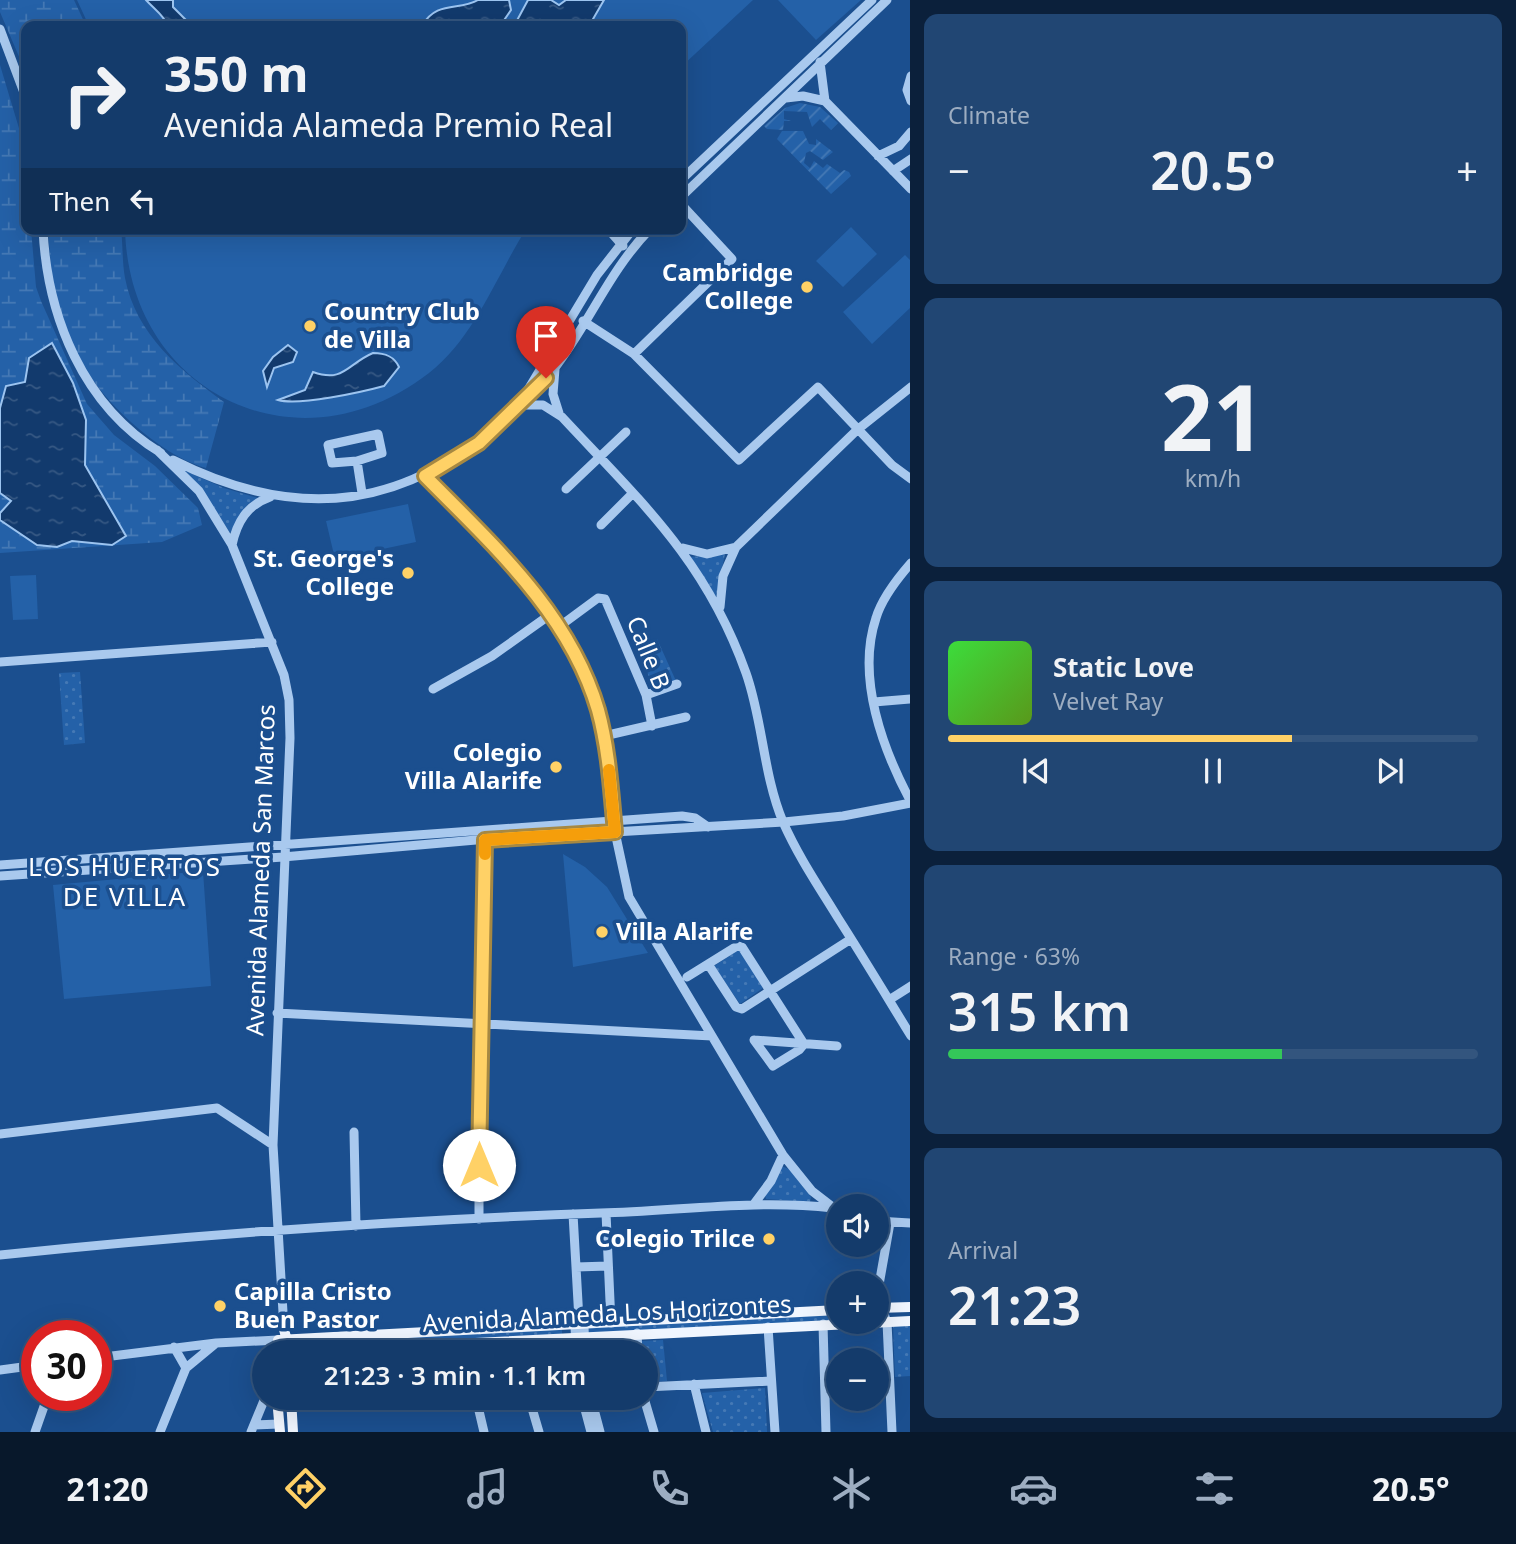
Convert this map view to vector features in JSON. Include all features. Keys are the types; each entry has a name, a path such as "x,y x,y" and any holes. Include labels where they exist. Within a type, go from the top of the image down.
{"main road":[{"path":"889,1304 910,1307"},
{"name":"Avenida Alameda Los Horizontes","path":"516,1340 611,1324 826,1311"},
{"name":"Avenida Alameda Los Horizontes","path":"889,1322 910,1321"},
{"name":"Avenida Alameda Los Horizontes","path":"356,1340 579,1328 637,1333 826,1324"},
{"path":"278,1410 279,1428"},
{"path":"292,1410 293,1432"}],"street":[{"path":"686,175 873,0"},
{"path":"686,192 887,0"},
{"path":"0,29 21,85"},
{"path":"813,55 821,63 825,101"},
{"path":"910,80 907,90 910,99"},
{"path":"776,89 785,98"},
{"path":"785,98 803,96 825,101 910,188"},
{"path":"878,156 899,146 910,133"},
{"path":"893,171 910,160"},
{"path":"634,354 732,259 686,209"},
{"name":"Avenida Alameda San Marcos","path":"44,235 51,296 61,329 75,358 105,402 199,491 232,545 284,675 290,718 273,1145 281,1340"},
{"path":"613,235 630,252"},
{"path":"517,406 597,275 628,235"},
{"path":"156,450 229,485 306,499 362,494 425,476 479,443 556,367 583,321 645,235"},
{"path":"583,321 634,354 734,458 743,459 775,427 820,390 857,430 910,478"},
{"path":"556,367 553,394 562,417"},
{"path":"720,609 723,576 736,547 857,430 910,388"},
{"path":"517,406 543,405 562,417 682,547 720,609 747,674 771,783 784,822 802,859 910,1034"},
{"path":"566,489 626,432"},
{"path":"378,434 382,453 357,461 332,463 328,445 378,434"},
{"path":"357,461 362,494"},
{"path":"425,476 524,579 561,626 582,670 604,736 615,832 629,897 783,1155 812,1191 826,1202"},
{"path":"601,525 633,493"},
{"path":"232,545 243,516 257,503 273,495"},
{"path":"682,547 707,554 736,547"},
{"path":"910,564 887,594 875,619 870,660 874,702 891,763 910,801"},
{"name":"Calle B","path":"561,626 602,597 627,647 646,695 652,726"},
{"path":"433,689 492,656 551,614"},
{"path":"0,662 272,642"},
{"path":"646,695 677,684"},
{"path":"874,702 910,699"},
{"path":"604,736 686,718"},
{"path":"0,865 384,838 615,832 784,822 843,817 910,803"},
{"path":"538,832 614,821 688,815 708,827"},
{"path":"0,876 385,849 485,835"},
{"path":"479,1219 479,1026 485,835"},
{"path":"384,838 385,849"},
{"path":"352,840 353,851"},
{"path":"708,964 739,1009 851,939"},
{"path":"687,977 742,947 804,1044"},
{"path":"888,1000 910,987"},
{"path":"277,1013 479,1026 712,1036"},
{"path":"804,1044 773,1066 754,1040 837,1046"},
{"path":"0,1133 217,1108 273,1145"},
{"path":"354,1132 356,1226"},
{"path":"754,1204 771,1181 783,1155"},
{"path":"0,1255 277,1230 754,1204 826,1208"},
{"path":"606,1213 611,1324"},
{"path":"573,1214 578,1340"},
{"path":"883,1271 890,1223 910,1223"},
{"path":"576,1267 608,1266"},
{"path":"823,1324 826,1432"},
{"path":"768,1326 775,1432"},
{"path":"579,1328 582,1340"},
{"path":"637,1333 637,1340"},
{"path":"888,1334 892,1432"},
{"path":"160,1432 186,1368 216,1343"},
{"name":"Avenida Alameda Los Horizontes","path":"112,1355 216,1343 252,1344"},
{"path":"174,1347 186,1368"},
{"path":"0,1370 21,1367"},
{"path":"658,1386 772,1381"},
{"path":"694,1384 706,1432"},
{"path":"260,1410 252,1428 279,1428"},
{"path":"479,1410 484,1432"},
{"path":"533,1410 539,1432"},
{"path":"585,1410 591,1432"},
{"path":"594,1410 600,1432"},
{"path":"648,1410 654,1432"},
{"path":"35,1432 42,1411"}],"green space":[{"path":"0,0 74,0 84,21 21,21 21,61 0,12"},
{"path":"77,0 753,0 686,62 686,21 87,21"},
{"path":"778,0 861,0 816,40"},
{"path":"0,65 21,135 21,235 32,235 36,287 41,301 87,404 114,435 155,466 198,508 202,525 162,542 0,553"},
{"path":"800,103 820,107 838,123 831,130 820,119 812,127 807,112 784,111 784,119 791,121 784,121 783,130 767,129 764,126 785,108"},
{"path":"782,131 803,131 809,144 816,145 816,139 833,152 823,160 810,151 806,153 804,163 810,168 814,161 823,168 827,164 840,173 844,170 849,172 851,176 831,194 777,139"},
{"path":"851,227 877,254 843,287 816,261"},
{"path":"49,235 121,235 125,278 139,317 176,364 224,402 206,468 185,460 142,431 103,393 73,350 64,330 53,280"},
{"name":"Country Club de Villa","path":"126,235 523,235 472,325 445,359 429,373 378,403 327,417 276,416 229,401 188,374 156,335 134,286"},
{"path":"905,255 910,260 910,308 872,344 843,312"},
{"path":"181,469 224,488 258,498 248,504 230,533 205,494"},
{"path":"408,504 416,542 335,559 326,521"},
{"path":"725,554 716,597 689,557"},
{"path":"36,575 38,619 13,620 10,576"},
{"path":"657,639 676,681 653,688 640,652"},
{"path":"80,672 85,743 64,745 59,673"},
{"name":"Villa Alarife","path":"563,854 585,867 607,887 648,953 573,967"},
{"path":"203,871 211,986 64,999 53,885"},
{"path":"740,949 763,988 740,1004 714,966"},
{"path":"781,1166 789,1169 811,1197 810,1202 766,1199 765,1195"},
{"path":"826,1314 826,1321 589,1333 589,1327"},
{"path":"910,1324 910,1376 895,1377 893,1325"},
{"path":"562,1328 562,1335 468,1340 352,1340"},
{"path":"658,1340 663,1340 667,1381 658,1382"},
{"path":"765,1388 767,1432 713,1432 702,1393"}],"water":[{"path":"146,0 173,0 173,7 187,21 165,21"},
{"path":"478,0 509,0 511,10 503,21 426,21 441,9"},
{"path":"528,0 551,0 559,5 566,0 604,0 592,21 517,21"},
{"path":"52,343 73,383 86,420 85,465 126,536 112,545 72,541 57,547 37,545 0,520 0,513 11,501 0,493 0,408 6,386 25,382 29,358"},
{"path":"288,345 297,352 293,362 274,368 267,387 263,371 273,357"},
{"path":"373,353 389,356 399,367 384,386 315,400 278,400 305,390 313,372 323,375 339,374"}],"slow traffic":[{"path":"485,854 485,840 615,832 609,770"}],"place":[{"name":"Cambridge College","path":"807,287"},
{"name":"Country Club de Villa","path":"310,326"},
{"name":"St. George's College","path":"408,573"},
{"name":"Colegio Villa Alarife","path":"556,767"},
{"name":"Villa Alarife","path":"602,932"},
{"name":"Colegio Trilce","path":"769,1239"},
{"name":"Capilla Cristo Buen Pastor","path":"220,1306"}],"district":[{"name":"LOS HUERTOS DE VILLA","path":"125,882"}],"route":[{"path":"479,1165 479,1026 485,840 615,832 611,780 597,708 561,626 524,579 425,476 479,443 546,378"}]}
